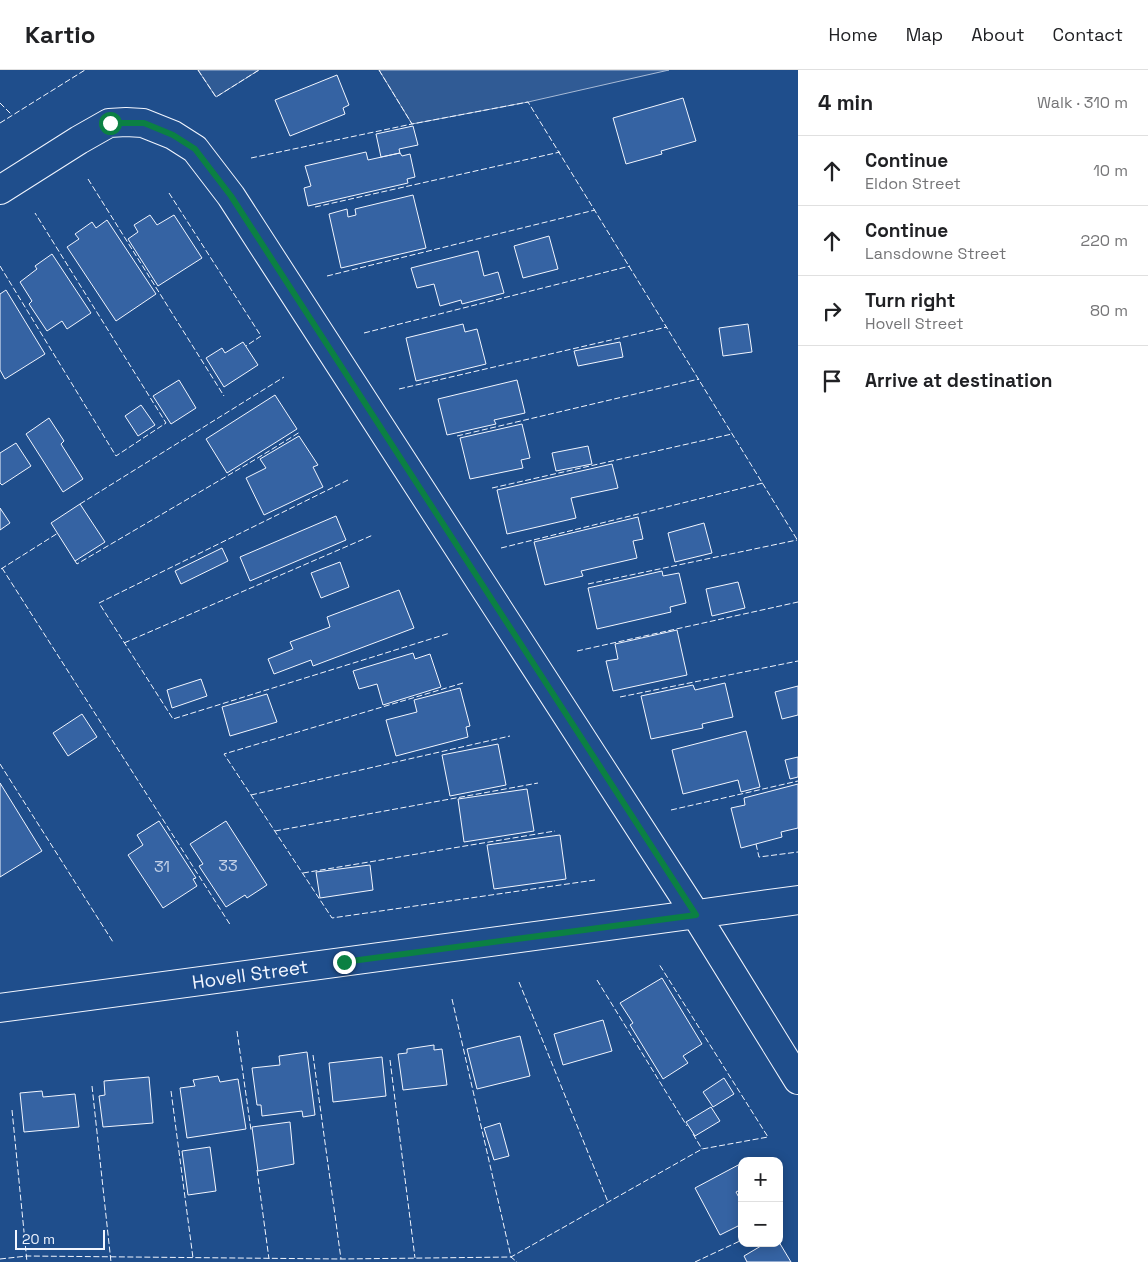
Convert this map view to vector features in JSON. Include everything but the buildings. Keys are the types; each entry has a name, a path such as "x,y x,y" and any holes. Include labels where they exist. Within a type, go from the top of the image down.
{"street":[{"path":"0,190 79,140 110,123 144,123 173,135 195,149 231,196 696,915 798,1080"},
{"name":"Hovell Street","path":"0,1008 798,900"}],"shaded area":[{"path":"198,70 259,70 216,97"},
{"path":"379,70 669,70 528,102 412,124"}],"fence":[{"path":"0,123 85,70"},
{"path":"198,70 216,97 259,70"},
{"path":"379,70 412,124 528,102 798,541"},
{"path":"0,103 12,115"},
{"path":"251,158 412,124"},
{"path":"315,207 560,152"},
{"path":"88,179 224,396"},
{"path":"169,193 261,336 246,346"},
{"path":"327,276 595,210"},
{"path":"0,266 116,456 166,423 35,213"},
{"path":"364,333 630,266"},
{"path":"399,389 667,327"},
{"path":"80,504 284,377"},
{"path":"457,436 699,379"},
{"path":"75,561 77,564 300,432"},
{"path":"492,488 732,434"},
{"path":"348,480 99,603 173,719 450,633"},
{"path":"501,548 763,483"},
{"path":"1,569 58,533"},
{"path":"124,643 373,535"},
{"path":"588,584 797,540"},
{"path":"2,568 231,926"},
{"path":"577,651 798,602"},
{"path":"620,697 798,661"},
{"path":"463,683 224,754 332,918 595,880"},
{"path":"251,795 510,736"},
{"path":"0,764 113,942"},
{"path":"671,810 798,781"},
{"path":"275,831 538,783"},
{"path":"303,873 555,831"},
{"path":"756,844 759,857 798,852"},
{"path":"0,1259 27,1256 341,1259 511,1257 702,1149 768,1137 659,964"},
{"path":"597,980 687,1126"},
{"path":"519,982 608,1202"},
{"path":"452,999 511,1257 517,1262"},
{"path":"237,1031 251,1130"},
{"path":"313,1055 341,1259"},
{"path":"390,1060 415,1258"},
{"path":"92,1086 111,1262"},
{"path":"171,1091 193,1258"},
{"path":"12,1110 27,1262"},
{"path":"693,1134 702,1149"},
{"path":"257,1170 269,1259"},
{"path":"695,1262 738,1242"}],"route":[{"path":"110,123 144,123 173,135 195,149 231,196 696,915 344,962"}]}
